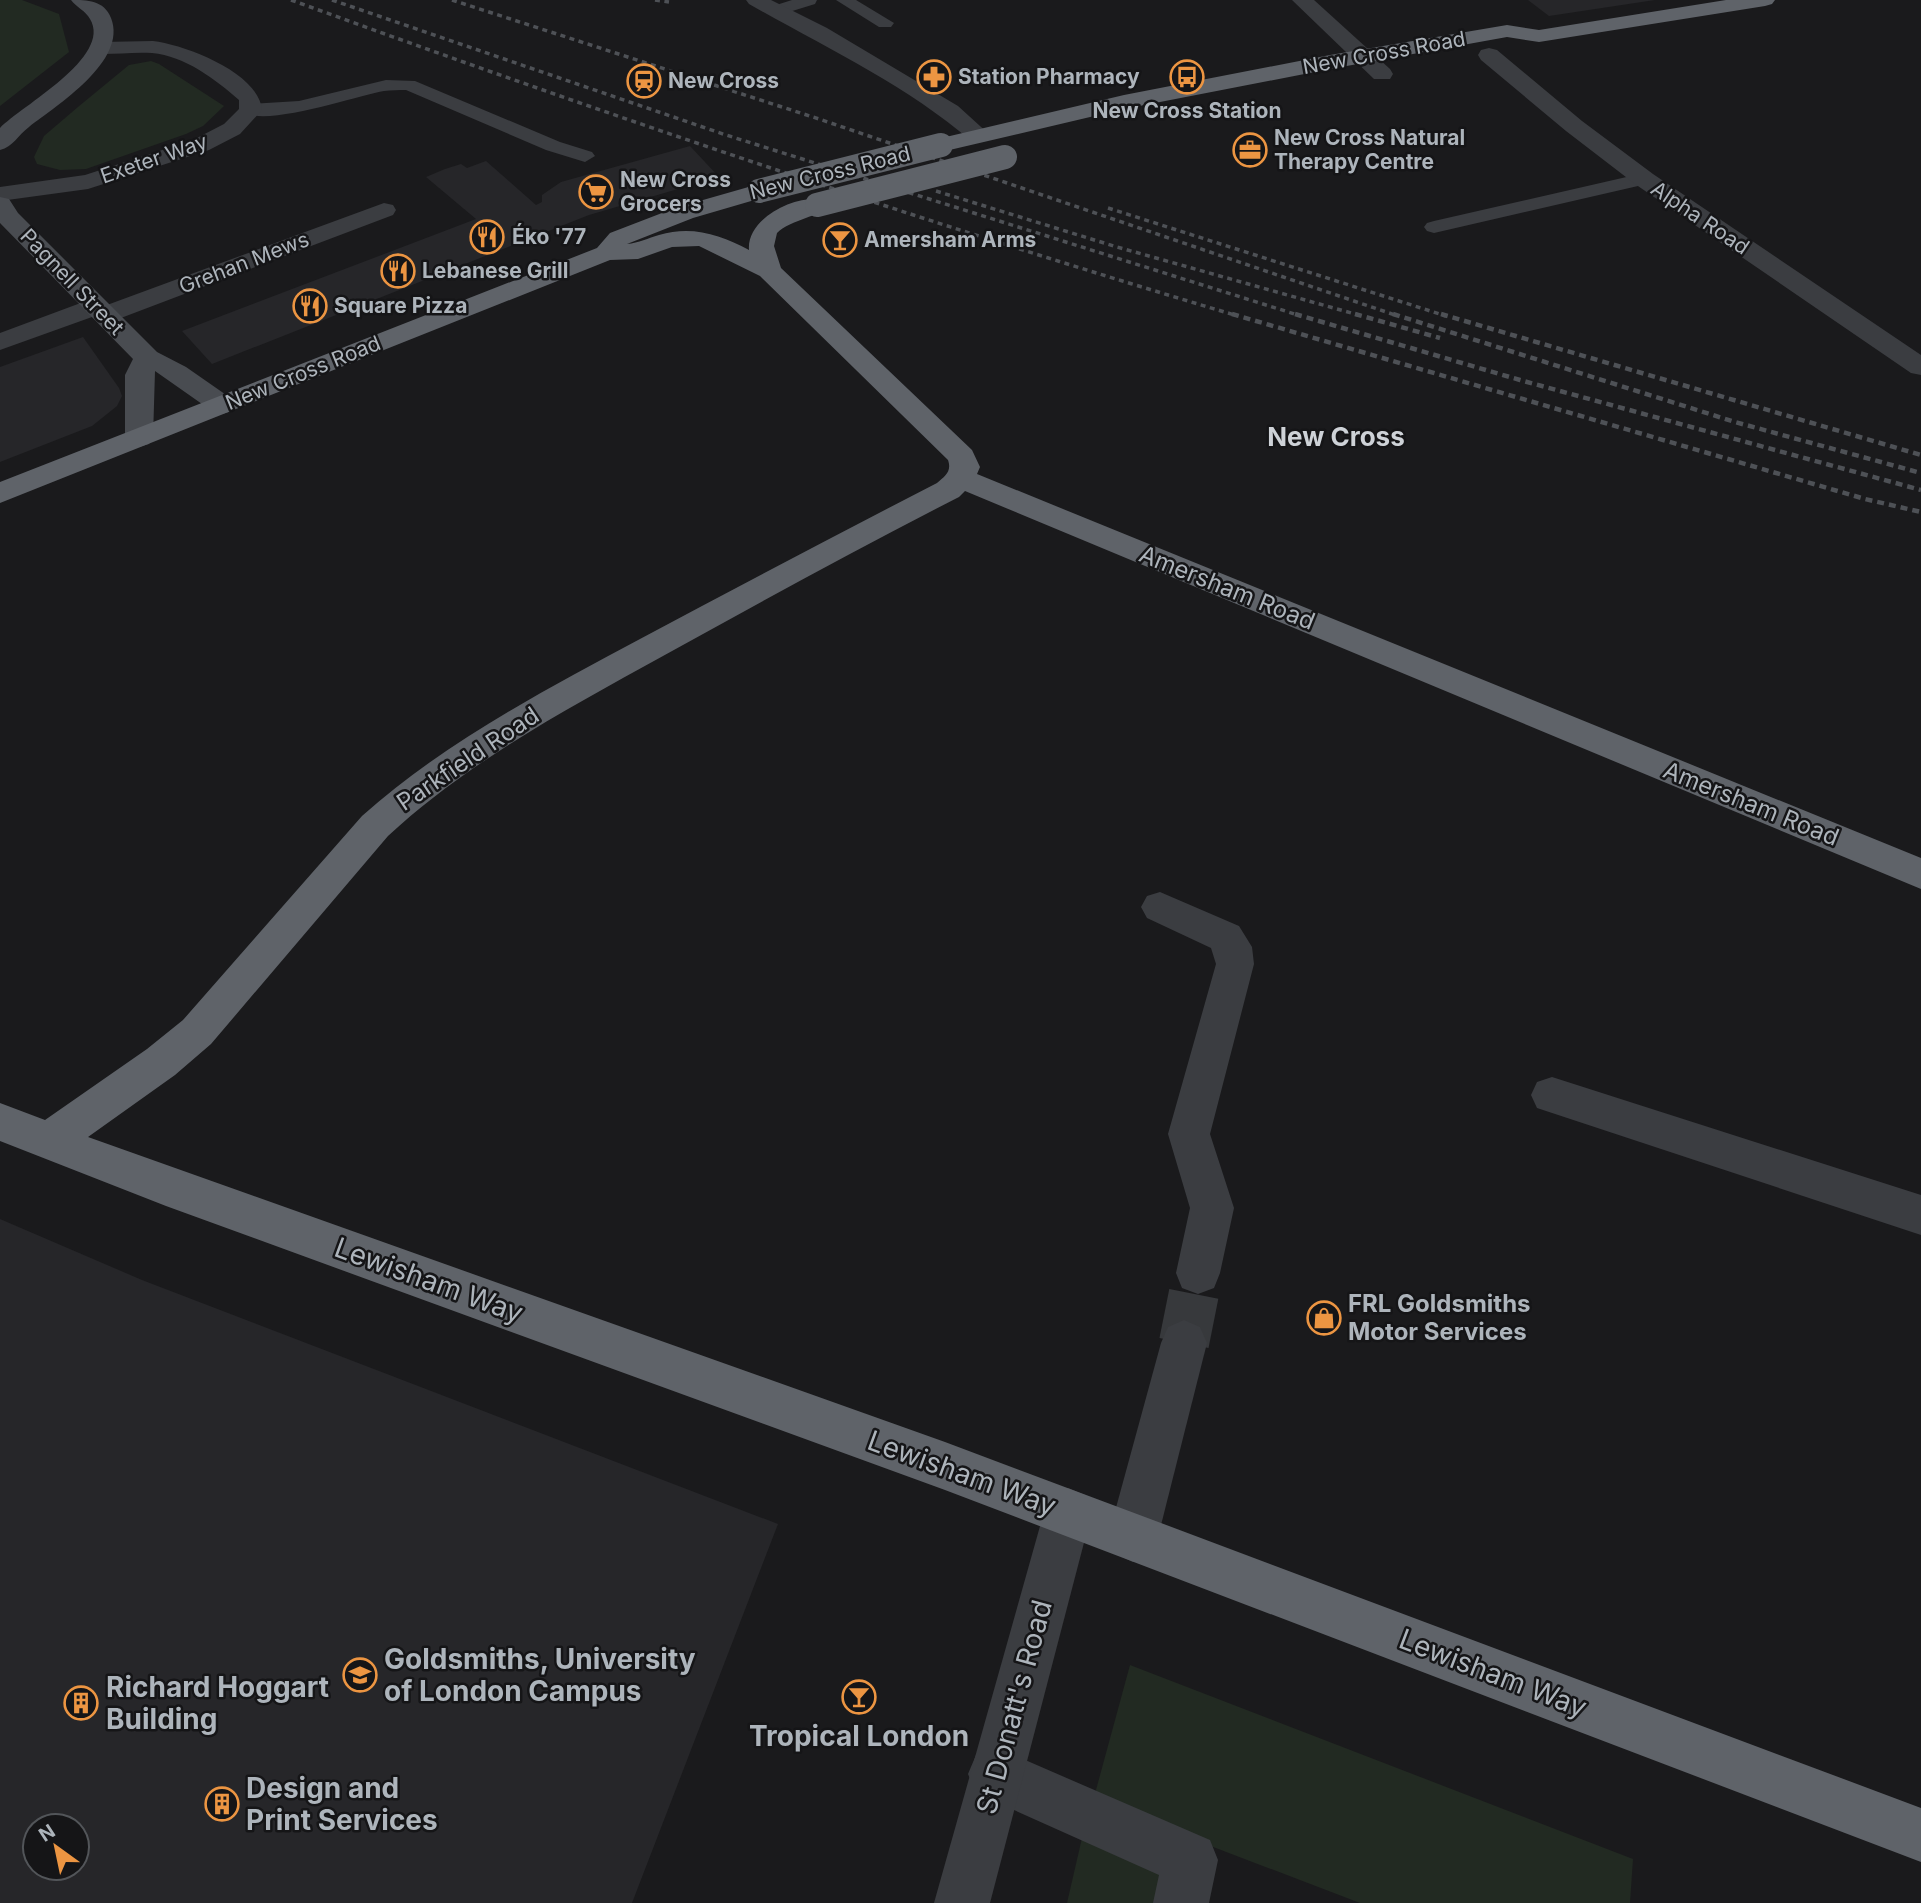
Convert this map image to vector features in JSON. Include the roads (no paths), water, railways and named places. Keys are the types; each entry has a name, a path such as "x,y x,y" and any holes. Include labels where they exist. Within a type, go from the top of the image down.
{"highway":[{"name":"New Cross Road","path":"0,493 606,253 619,238 684,213 759,191 1124,102 1362,56 1507,31 1539,36 1765,0"},
{"name":"New Cross Road","path":"1250,100 1531,48 1539,36"},
{"name":"New Cross Road","path":"769,271 762,249 762,238 768,228 790,213 1029,151"},
{"path":"606,253 638,251 668,240 699,238 715,242 769,271 957,452 965,467 961,478"},
{"name":"Amersham Road","path":"961,478 1921,874"},
{"name":"Parkfield Road","path":"50,1140 161,1062 197,1032 374,826 454,762 574,689 833,549 932,500 961,478"},
{"name":"Lewisham Way","path":"0,1122 166,1186 932,1461 1921,1835"}],"main road":[{"path":"0,143 16,125 87,69 102,48 104,27 95,11 81,0"},
{"name":"Pagnell Street","path":"0,204 8,217 147,358 166,364 222,405"},
{"path":"139,438 139,375 147,358"}],"street":[{"path":"1302,0 1382,74"},
{"path":"766,6 819,33 950,111 970,138"},
{"path":"102,48 153,47 187,56 239,88 250,98 251,110"},
{"name":"Alpha Road","path":"1489,55 1574,126 1644,179 1921,367"},
{"name":"Exeter Way","path":"0,194 88,181 201,145 232,129 251,110"},
{"name":"Grehan Mews","path":"0,342 99,311 384,210"},
{"path":"1160,907 1225,937 1233,947 1235,964 1189,1135 1212,1208 1198,1273"},
{"path":"1552,1095 1921,1215"},
{"path":"1133,1537 1184,1343"},
{"name":"St Donatt's Road","path":"962,1903 1068,1512"},
{"path":"995,1774 1190,1860 1181,1903"}],"lane":[{"path":"766,6 809,0"},
{"path":"844,0 885,23"},
{"path":"251,110 299,107 386,85 409,85 553,146 585,156"},
{"path":"1434,227 1644,179"}],"tunnel":[{"path":"1184,1343 1198,1273"}],"railway":[{"path":"291,0 762,165 999,243 1238,316"},
{"path":"332,0 726,135 1301,316"},
{"path":"452,0 819,119 1398,316"},
{"path":"655,0 669,2"},
{"path":"936,191 1117,247 1362,316"},
{"path":"1108,208 1446,316"},
{"path":"1232,314 1865,499 1921,512"},
{"path":"1295,314 1520,380 1921,490"},
{"path":"1355,314 1440,338"},
{"path":"1393,314 1735,422 1921,473"},
{"path":"1441,314 1921,455"}],"place":[{"name":"Station Pharmacy","path":"934,77"},
{"name":"New Cross Station","path":"1187,77"},
{"name":"New Cross","path":"644,81"},
{"name":"New Cross Natural Therapy Centre","path":"1250,150"},
{"name":"New Cross Grocers","path":"596,192"},
{"name":"Éko '77","path":"487,237"},
{"name":"Amersham Arms","path":"840,240"},
{"name":"Lebanese Grill","path":"398,271"},
{"name":"Square Pizza","path":"310,306"},
{"name":"FRL Goldsmiths Motor Services","path":"1324,1318"},
{"name":"Goldsmiths, University of London Campus","path":"360,1675"},
{"name":"Tropical London","path":"859,1697"},
{"name":"Richard Hoggart Building","path":"81,1703"},
{"name":"Design and Print Services","path":"222,1804"}],"district":[{"name":"New Cross","path":"1336,437"}]}
